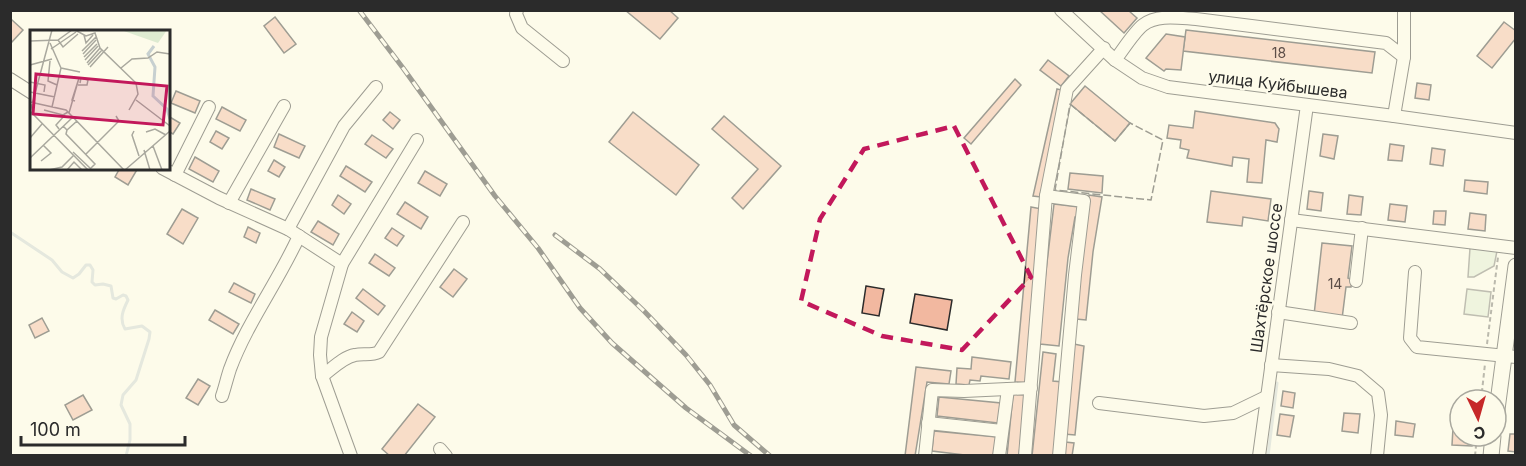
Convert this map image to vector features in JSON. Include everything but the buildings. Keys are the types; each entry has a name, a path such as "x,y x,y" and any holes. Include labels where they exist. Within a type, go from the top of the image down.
{"main road":[{"path":"1503,388 1510,357 1515,266"}],"street":[{"path":"517,10 516,14 522,28 563,61"},
{"name":"улица Куйбышева","path":"1061,10 1115,60 1142,78 1168,87 1515,133"},
{"path":"1394,116 1404,57 1404,10"},
{"path":"1115,60 1153,15 1386,43 1404,57"},
{"path":"1025,456 1046,196 1067,89 1104,48"},
{"path":"10,79 30,92"},
{"path":"288,229 344,126 376,87"},
{"name":"Шахтёрское шоссе","path":"1258,456 1307,105"},
{"path":"229,203 284,106"},
{"path":"175,175 209,107"},
{"path":"351,456 322,376 321,337 342,264 417,140"},
{"path":"166,170 229,203 288,229 342,264"},
{"path":"1046,196 1084,201 1059,456"},
{"path":"1292,219 1515,248"},
{"path":"322,376 343,360 355,355 374,355 379,352 463,222"},
{"path":"1356,281 1362,228"},
{"path":"222,396 248,331 299,237"},
{"path":"1415,272 1410,338 1417,347 1510,357"},
{"path":"1278,312 1351,323"},
{"path":"1271,364 1329,369 1358,376 1378,393 1381,415 1377,456"},
{"path":"925,456 932,390 1030,388"},
{"path":"999,456 1008,389"},
{"path":"1099,403 1204,416 1233,413 1266,397"},
{"path":"928,423 1002,431"}],"path":[{"path":"1482,388 1500,246"}],"highlighted area":[{"path":"954,126 1031,277 962,350 882,336 801,301 820,219 864,149"}],"green space":[{"path":"1470,248 1497,251 1494,266 1474,277 1468,277"},
{"path":"1467,289 1491,292 1488,317 1464,314"}],"waterway":[{"path":"10,232 52,260 62,272 73,278 86,265 90,265 93,270 92,282 95,285 111,286 113,298 126,296 128,300 122,318 125,329 142,326 150,332 136,380 123,395 121,405 130,424 130,440 126,456"},
{"path":"1268,456 1277,383"}],"railway":[{"path":"359,10 495,196 538,248 580,308 612,343 686,408 751,456"},
{"path":"555,235 600,269 644,311 686,355 710,385 734,425 770,456"}],"fence":[{"path":"1070,104 1115,141 1130,123 1163,140 1151,200 1055,190 1070,104"}]}
